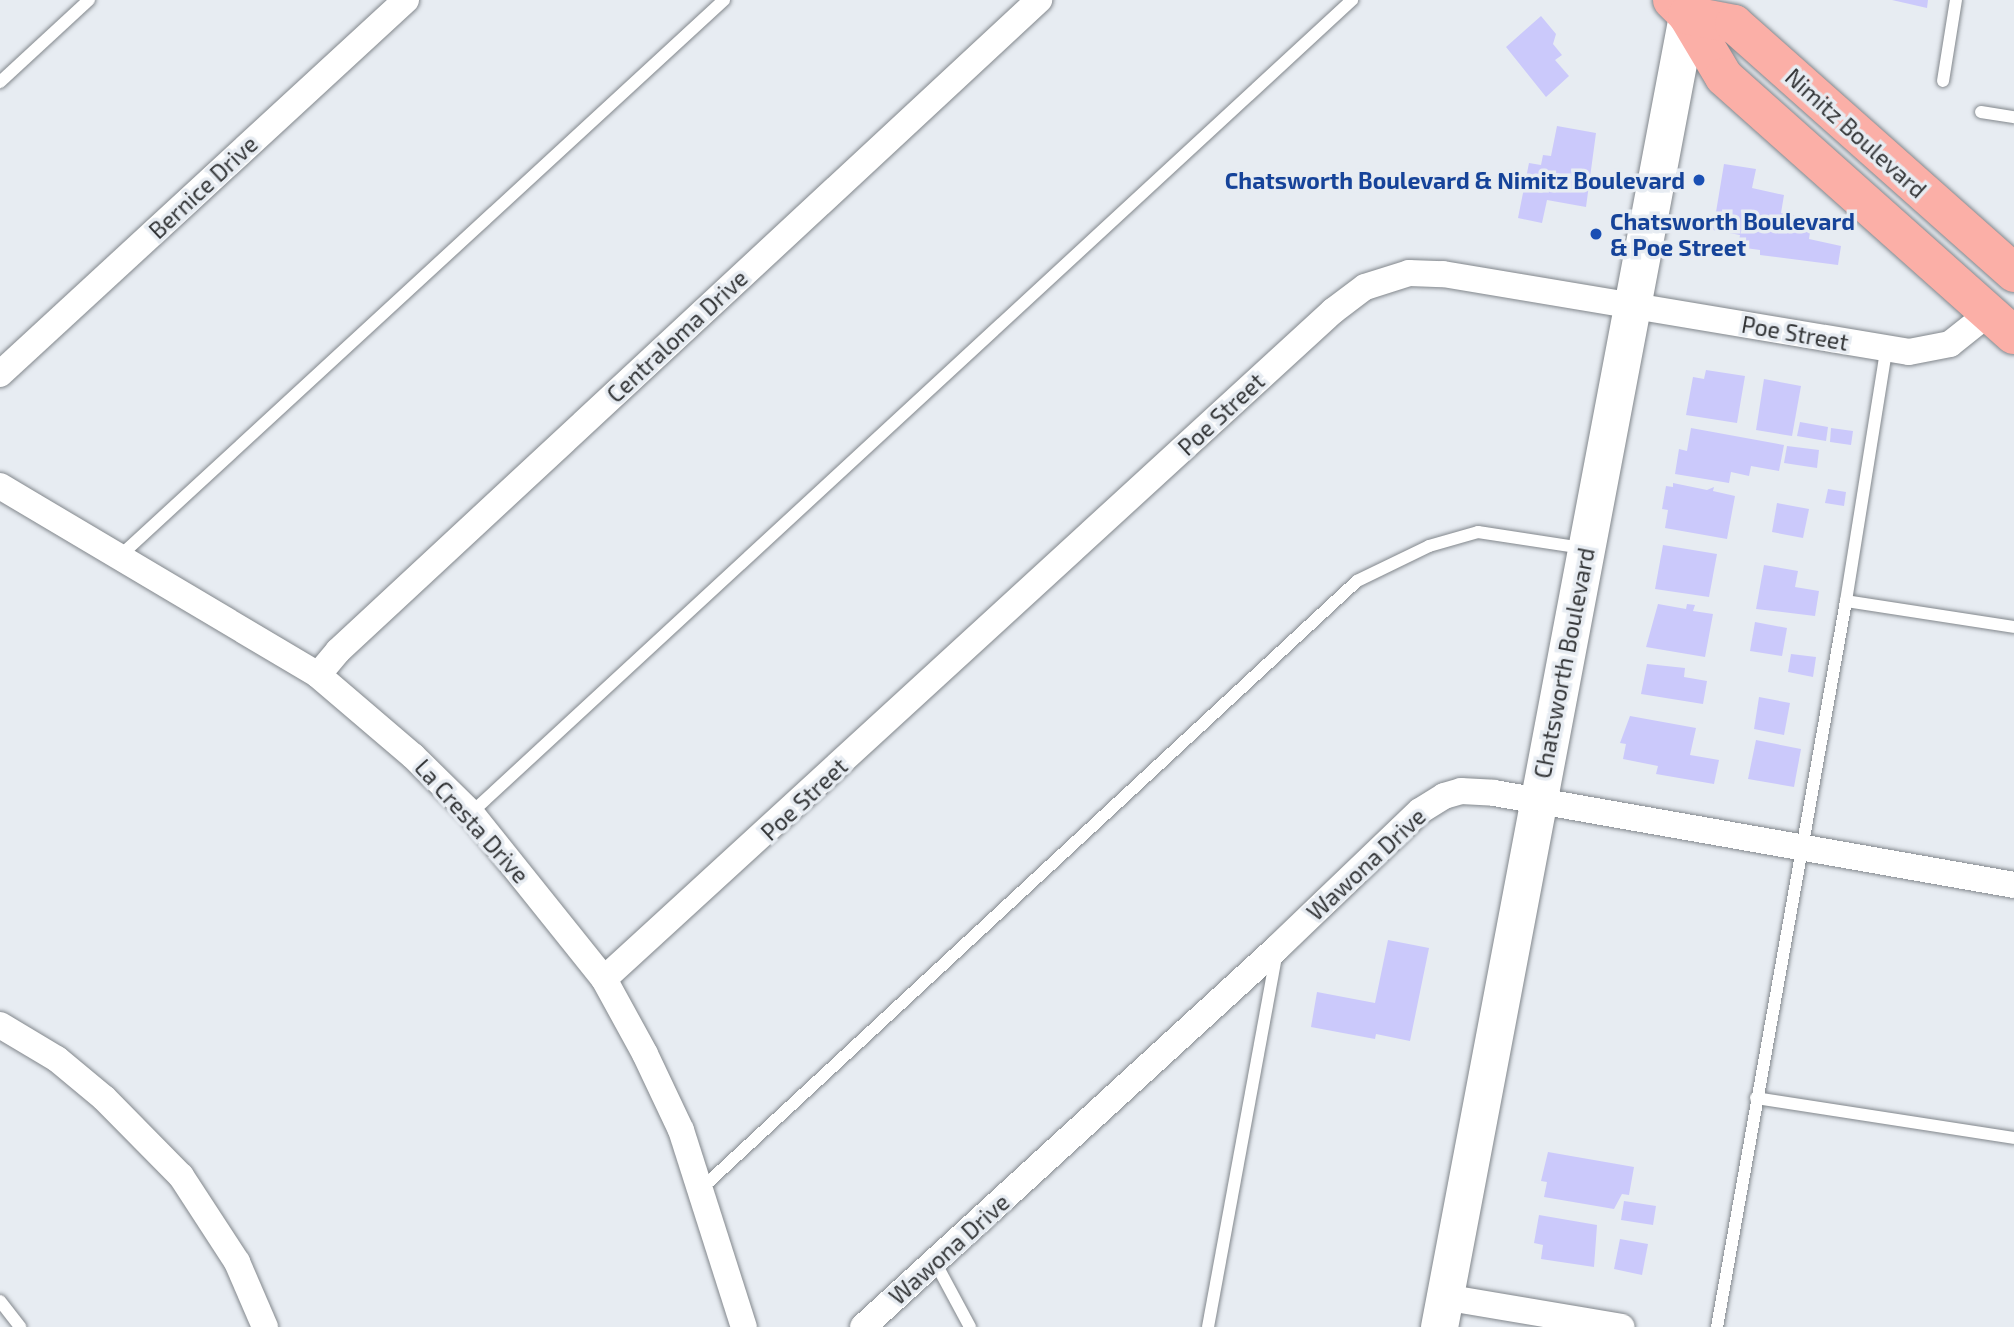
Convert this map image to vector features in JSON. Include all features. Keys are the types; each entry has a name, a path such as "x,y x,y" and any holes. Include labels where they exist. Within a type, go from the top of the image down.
{"main road":[{"name":"Nimitz Boulevard","path":"1683,5 1734,24 2014,273"},
{"name":"Nimitz Boulevard","path":"1683,5 1724,77 2002,324"},
{"name":"Chatsworth Boulevard","path":"1441,1312 1634,304 1683,5"}],"street":[{"name":"Bernice Drive","path":"0,374 405,0"},
{"name":"Centraloma Drive","path":"318,676 338,651 1039,0"},
{"name":"Poe Street","path":"604,979 1350,296 1380,281 1426,272 1634,304 1886,349 1924,351 2002,324"},
{"name":"La Cresta Drive","path":"0,486 318,676 413,755 471,813 604,979 681,1130 702,1188 744,1327"},
{"name":"Wawona Drive","path":"863,1327 1436,800 1470,791 1537,800 2014,884"},
{"path":"0,1025 57,1059 104,1098 181,1176 237,1262 265,1327"},
{"path":"1441,1312 1621,1327"}],"lane":[{"path":"0,82 89,0"},
{"path":"120,556 724,0"},
{"path":"471,813 1352,0"},
{"path":"1943,81 1956,0"},
{"path":"1981,112 2014,117"},
{"path":"1717,1327 1846,601 1886,349"},
{"path":"702,1188 1357,581 1429,546 1478,532 1586,549"},
{"path":"1846,601 2014,627"},
{"path":"1208,1327 1278,948"},
{"path":"1756,1098 2014,1138"},
{"path":"936,1262 970,1327"},
{"path":"0,1301 20,1327"}],"building":[{"path":"1892,0 1928,0 1927,8"},
{"path":"1541,16 1556,34 1553,44 1562,55 1555,60 1569,76 1546,97 1506,47"},
{"path":"1557,126 1596,133 1586,207 1547,200 1542,223 1518,218 1529,163 1541,165 1543,155 1551,156"},
{"path":"1724,164 1756,169 1752,188 1784,195 1781,213 1812,219 1809,239 1841,246 1838,265 1760,255 1760,250 1738,247 1740,235 1713,230"},
{"path":"1706,370 1745,376 1737,423 1686,415 1693,377 1704,379"},
{"path":"1764,379 1801,386 1792,436 1756,430"},
{"path":"1800,422 1828,427 1826,441 1797,436"},
{"path":"1691,428 1784,445 1779,471 1751,466 1749,476 1731,472 1729,483 1675,474 1679,449 1687,451"},
{"path":"1831,428 1853,431 1851,445 1830,442"},
{"path":"1787,446 1819,450 1817,468 1784,463"},
{"path":"1673,483 1707,490 1714,487 1713,491 1735,496 1727,539 1665,528 1668,510 1662,509 1666,486 1673,487"},
{"path":"1828,489 1846,492 1844,506 1825,503"},
{"path":"1777,503 1809,509 1803,538 1772,532"},
{"path":"1663,545 1717,554 1709,597 1655,589"},
{"path":"1764,565 1798,571 1795,587 1819,591 1815,616 1756,609"},
{"path":"1658,604 1686,609 1687,604 1695,605 1693,611 1713,614 1705,657 1646,647"},
{"path":"1755,622 1787,628 1782,656 1750,651"},
{"path":"1791,654 1816,657 1813,677 1788,672"},
{"path":"1647,664 1685,668 1684,677 1707,681 1703,704 1641,694"},
{"path":"1759,697 1790,703 1784,735 1754,729"},
{"path":"1630,716 1696,728 1690,755 1719,760 1714,784 1656,774 1658,766 1623,759 1626,744 1620,743"},
{"path":"1756,740 1801,749 1794,787 1748,779"},
{"path":"1388,940 1429,948 1410,1041 1376,1034 1375,1039 1311,1027 1317,992 1375,1003"},
{"path":"1548,1152 1634,1167 1629,1195 1622,1194 1614,1209 1544,1197 1547,1182 1541,1181"},
{"path":"1624,1201 1656,1206 1653,1225 1621,1220"},
{"path":"1539,1215 1597,1225 1594,1267 1541,1259 1543,1245 1534,1243"},
{"path":"1620,1239 1648,1244 1642,1275 1614,1269"}],"place":[{"name":"Chatsworth Boulevard & Nimitz Boulevard","path":"1699,180"},
{"name":"Chatsworth Boulevard & Poe Street","path":"1596,234"}]}
